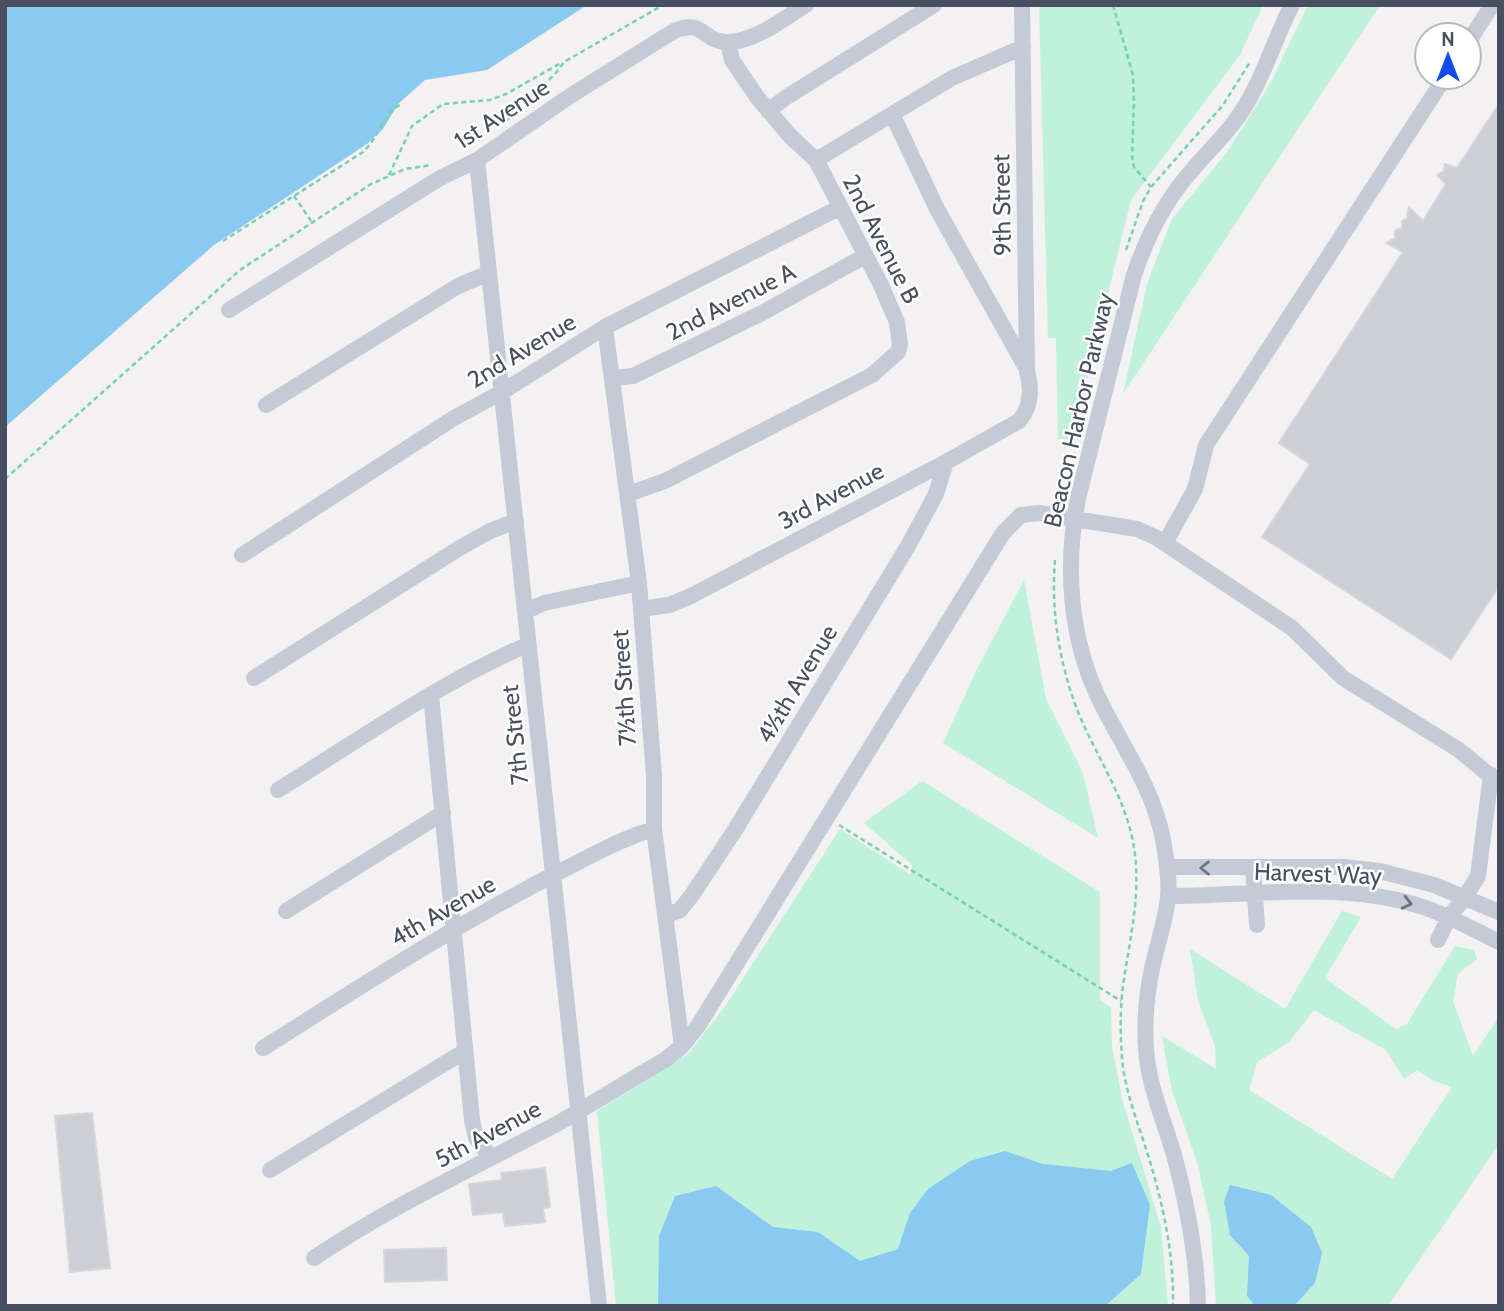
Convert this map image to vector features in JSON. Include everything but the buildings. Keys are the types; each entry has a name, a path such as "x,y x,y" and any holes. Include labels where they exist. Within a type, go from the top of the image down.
{"street":[{"path":"728,42 743,40 806,5"},
{"path":"768,111 934,5"},
{"name":"9th Street","path":"1022,5 1029,404"},
{"name":"Beacon Harbor Parkway","path":"1198,1306 1194,1250 1182,1187 1155,1096 1146,1051 1148,989 1168,896 1162,838 1149,791 1091,681 1080,646 1069,569 1074,517 1134,275 1150,232 1191,170 1228,132 1243,110 1293,5"},
{"path":"1482,21 1492,5"},
{"name":"1st Avenue","path":"229,310 440,177 477,160 570,96 674,31 692,26 717,40 728,42"},
{"name":"2nd Avenue B","path":"628,494 665,481 872,375 892,359 900,345 897,321 816,160 768,111 732,60 728,42"},
{"path":"816,160 952,78 1023,47"},
{"path":"1165,543 1195,489 1206,445 1436,91"},
{"path":"892,114 937,209 1019,351 1027,371"},
{"name":"7th Street","path":"477,160 599,1306"},
{"name":"2nd Avenue","path":"242,555 454,418 502,392 606,327 839,208"},
{"name":"2nd Avenue A","path":"614,378 632,376 644,371 762,313 866,256"},
{"path":"267,405 458,286 489,273"},
{"name":"7½th Street","path":"606,327 639,583 654,775 654,829 682,1046"},
{"name":"3rd Avenue","path":"641,609 668,605 691,596 946,462 1019,421 1027,412 1029,404"},
{"name":"4½th Avenue","path":"667,915 680,910 735,830 908,546 936,494 946,462"},
{"name":"5th Avenue","path":"314,1258 344,1238 553,1125 666,1060 682,1046 698,1026 1010,524 1021,515 1028,513 1074,517 1137,529 1165,543 1292,628 1343,678 1458,750 1495,779"},
{"path":"254,678 458,550 490,531 516,520"},
{"path":"526,611 544,603 639,583"},
{"path":"278,790 431,695 499,657 527,645"},
{"path":"431,695 465,1051 476,1138 490,1157"},
{"path":"1438,940 1449,917 1478,876 1495,779"},
{"path":"286,911 443,813"},
{"name":"4th Avenue","path":"263,1048 454,928 633,835 654,829"},
{"name":"Harvest Way","path":"1167,867 1345,867 1410,878 1499,912"},
{"path":"1253,868 1257,925"},
{"name":"Harvest Way","path":"1168,896 1254,893 1362,895 1424,908 1449,917 1499,943"},
{"path":"270,1170 465,1051"}],"path":[{"path":"389,175 412,125 443,104 490,100 506,94 663,5"},
{"path":"1113,5 1133,75 1134,167 1151,187"},
{"path":"1126,252 1143,201 1151,187 1223,105 1252,58"},
{"path":"505,122 564,62"},
{"path":"223,241 363,152 372,144 394,108 401,104"},
{"path":"293,196 311,221"},
{"path":"1056,558 1057,621 1067,676 1086,731 1122,801 1133,842 1137,899 1122,1002 1122,1060 1128,1097 1163,1207 1171,1262 1173,1306"},
{"path":"827,817 1122,1002"}],"green space":[{"path":"1039,5 1263,5 1240,55 1131,200 1072,439 1058,439 1056,338 1048,338"},
{"path":"1308,5 1380,5 1123,394 1147,284 1172,219 1227,152 1269,86"},
{"path":"1024,580 1046,699 1083,773 1098,838 943,743 976,671"},
{"path":"922,781 1100,892 1100,1000 1111,1008 1112,1046 1122,1099 1161,1227 1168,1306 616,1306 597,1111 689,1053 724,1008 840,829 911,875 912,865 864,823"},
{"path":"1342,911 1361,917 1325,978 1396,1029 1407,1024 1455,946 1474,950 1477,959 1458,974 1453,1001 1473,1056 1499,1017 1499,1144 1388,1306 1216,1306 1211,1225 1197,1162 1172,1091 1162,1036 1216,1069 1215,1047 1198,1000 1190,949 1285,1009","holes":["1314,1010 1386,1050 1404,1079 1417,1070 1434,1081 1452,1087 1392,1179 1249,1090 1257,1062 1289,1042"]}],"water":[{"path":"5,5 587,5 487,70 425,80 398,104 383,129 367,144 214,245 5,427"},
{"path":"1005,1151 1043,1164 1111,1171 1132,1163 1150,1205 1141,1274 1105,1306 658,1306 659,1236 675,1196 716,1186 773,1227 818,1232 860,1261 898,1249 910,1213 928,1189 970,1161"},
{"path":"1230,1185 1271,1195 1311,1227 1322,1253 1315,1283 1294,1306 1255,1306 1247,1296 1249,1256 1230,1235 1224,1202"}]}
